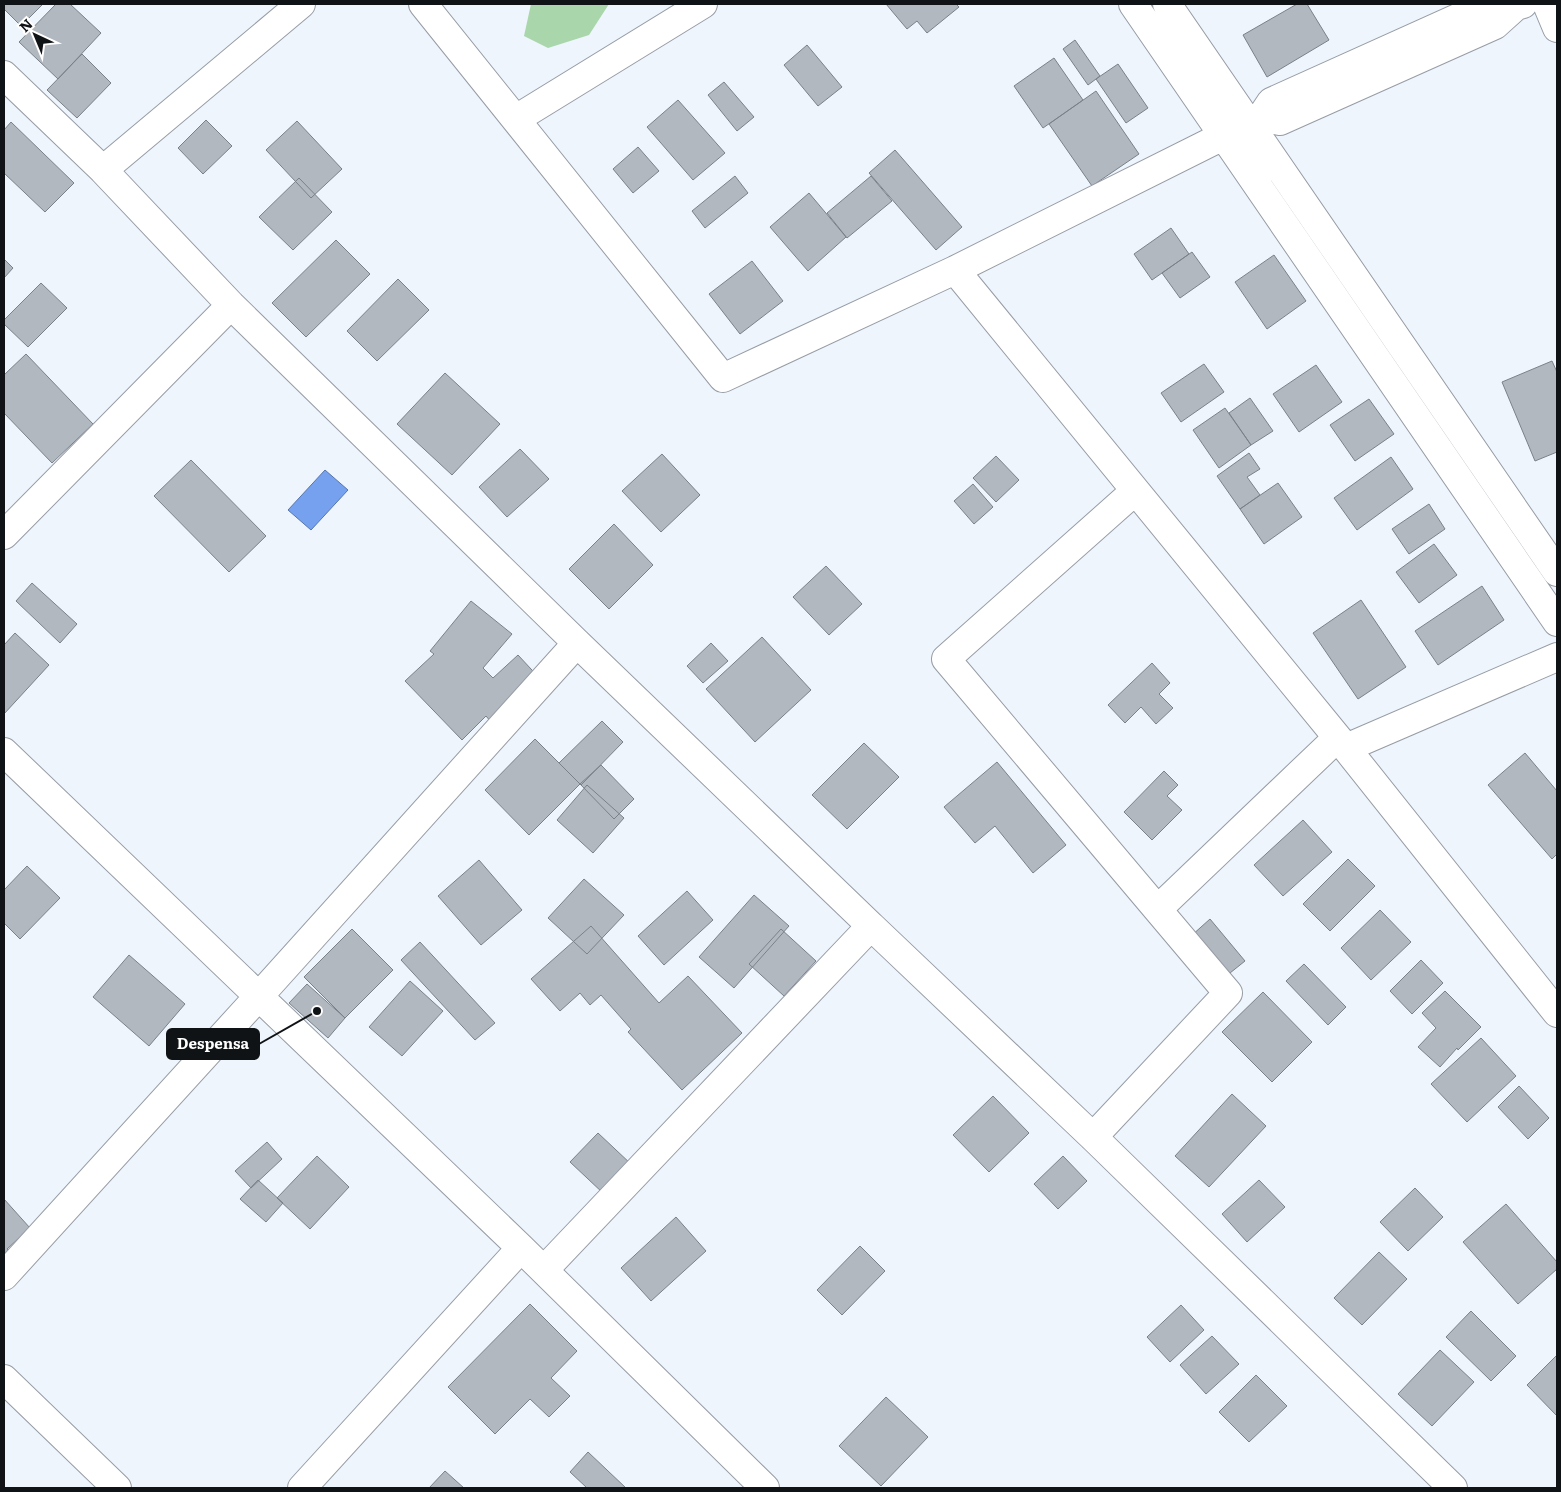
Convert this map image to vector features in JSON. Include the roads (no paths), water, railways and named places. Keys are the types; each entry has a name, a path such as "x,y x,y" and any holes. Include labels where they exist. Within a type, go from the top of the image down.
{"street":[{"path":"103,170 301,4"},
{"path":"423,4 722,378 955,270 1224,136 1255,120 1271,102 1484,6 1520,5"},
{"path":"516,119 703,4"},
{"path":"1133,4 1557,622"},
{"path":"1167,4 1255,120 1557,572"},
{"path":"1547,4 1557,28"},
{"path":"4,75 103,170 231,305 577,643 1093,1137 1453,1488"},
{"path":"955,270 1342,743 1557,1013"},
{"path":"4,535 231,305"},
{"path":"1093,1137 1228,993 946,659 1135,491"},
{"path":"4,1276 260,996 577,643"},
{"path":"1158,909 1342,743 1557,657"},
{"path":"4,752 544,1270 764,1488"},
{"path":"544,1270 871,926"},
{"path":"302,1488 521,1248"},
{"path":"4,1379 117,1488"}],"water":[{"path":"325,470 348,490 311,530 288,510"}],"place":[{"name":"Despensa","path":"317,1011"}]}
